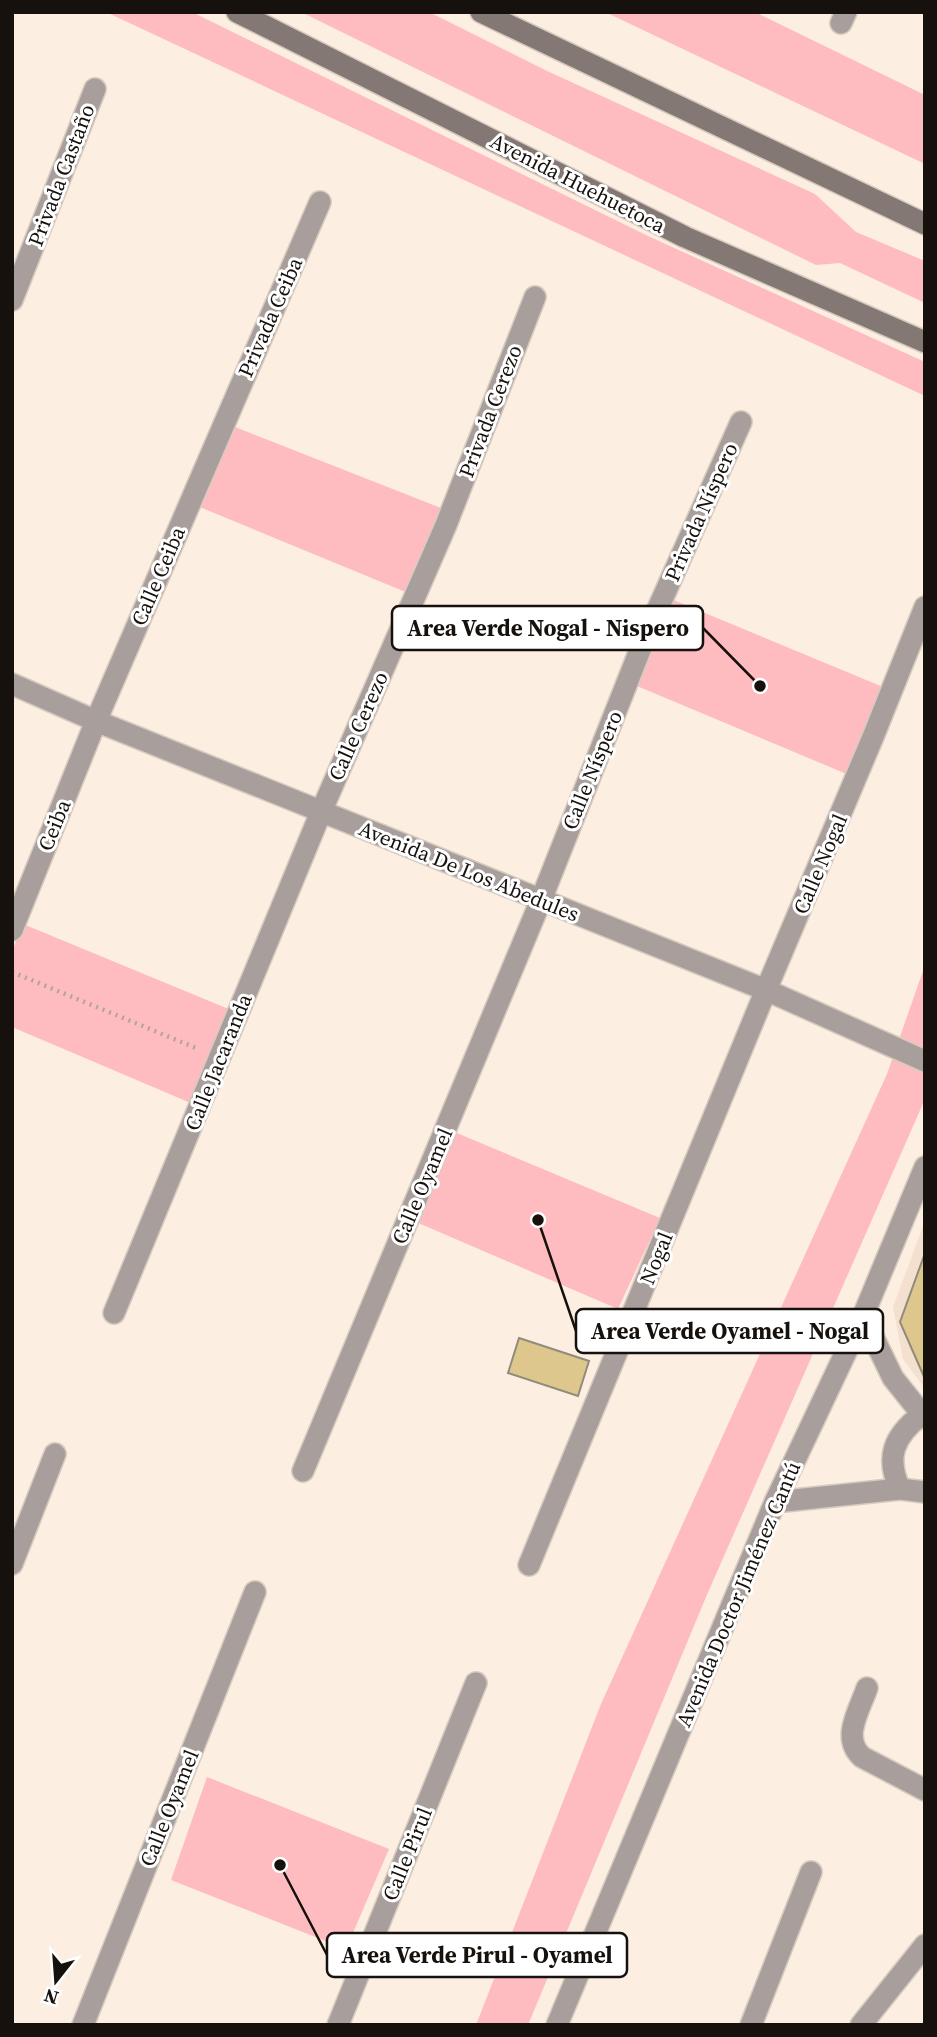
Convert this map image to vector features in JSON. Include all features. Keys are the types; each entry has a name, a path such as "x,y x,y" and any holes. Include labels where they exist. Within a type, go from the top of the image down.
{"main road":[{"name":"Avenida Huehuetoca","path":"237,12 685,237 925,342"},
{"path":"481,12 925,224"}],"street":[{"name":"Privada Castaño","path":"12,300 95,89"},
{"name":"Privada Ceiba","path":"220,431 320,202"},
{"name":"Privada Cerezo","path":"446,525 535,297"},
{"name":"Privada Níspero","path":"644,640 741,422"},
{"name":"Calle Ceiba","path":"96,721 220,431"},
{"name":"Calle Cerezo","path":"321,812 446,525"},
{"name":"Calle Nogal","path":"766,990 925,607"},
{"name":"Calle Níspero","path":"541,900 644,640"},
{"name":"Avenida De Los Abedules","path":"12,684 96,721 766,990 925,1061"},
{"name":"Ceiba","path":"12,930 96,721"},
{"name":"Calle Jacaranda","path":"114,1313 321,812"},
{"name":"Calle Oyamel","path":"303,1471 541,900"},
{"name":"Nogal","path":"529,1565 766,990"},
{"name":"Avenida Doctor Jiménez Cantú","path":"557,2025 775,1502 863,1316 925,1167"},
{"path":"863,1316 893,1378 923,1416 906,1426 894,1447 892,1471 900,1489"},
{"path":"12,1564 55,1454"},
{"path":"775,1502 900,1489 925,1492"},
{"name":"Calle Oyamel","path":"83,2025 256,1592"},
{"name":"Calle Pirul","path":"338,2025 476,1683"},
{"path":"867,1688 852,1730 851,1741 855,1750 862,1757 925,1790"},
{"path":"751,2025 811,1872"},
{"path":"860,2025 925,1945"}],"path":[{"path":"12,972 219,1058"}],"shaded area":[{"path":"106,12 192,12 648,236 925,362 925,396"},
{"path":"301,12 429,12 545,70 815,194 856,232 925,261 925,303 840,263 816,265"},
{"path":"605,12 755,12 925,95 925,164"},
{"path":"230,425 441,508 408,593 195,505"},
{"path":"671,599 883,687 849,775 637,686"},
{"path":"23,924 231,1010 193,1104 12,1027 12,951"},
{"path":"925,965 925,1099 706,1597 528,2025 476,2025 601,1704 887,1074"},
{"path":"452,1131 660,1218 618,1309 416,1222"},
{"path":"925,1221 925,1389 903,1359 893,1307"},
{"path":"207,1777 389,1849 346,1949 171,1880"}],"building":[{"path":"925,1253 925,1379 900,1322"},
{"path":"519,1338 589,1361 578,1396 508,1373"}],"place":[{"name":"Area Verde Nogal - Nispero","path":"760,686"},
{"name":"Area Verde Oyamel - Nogal","path":"538,1220"},
{"name":"Area Verde Pirul - Oyamel","path":"280,1865"}]}
